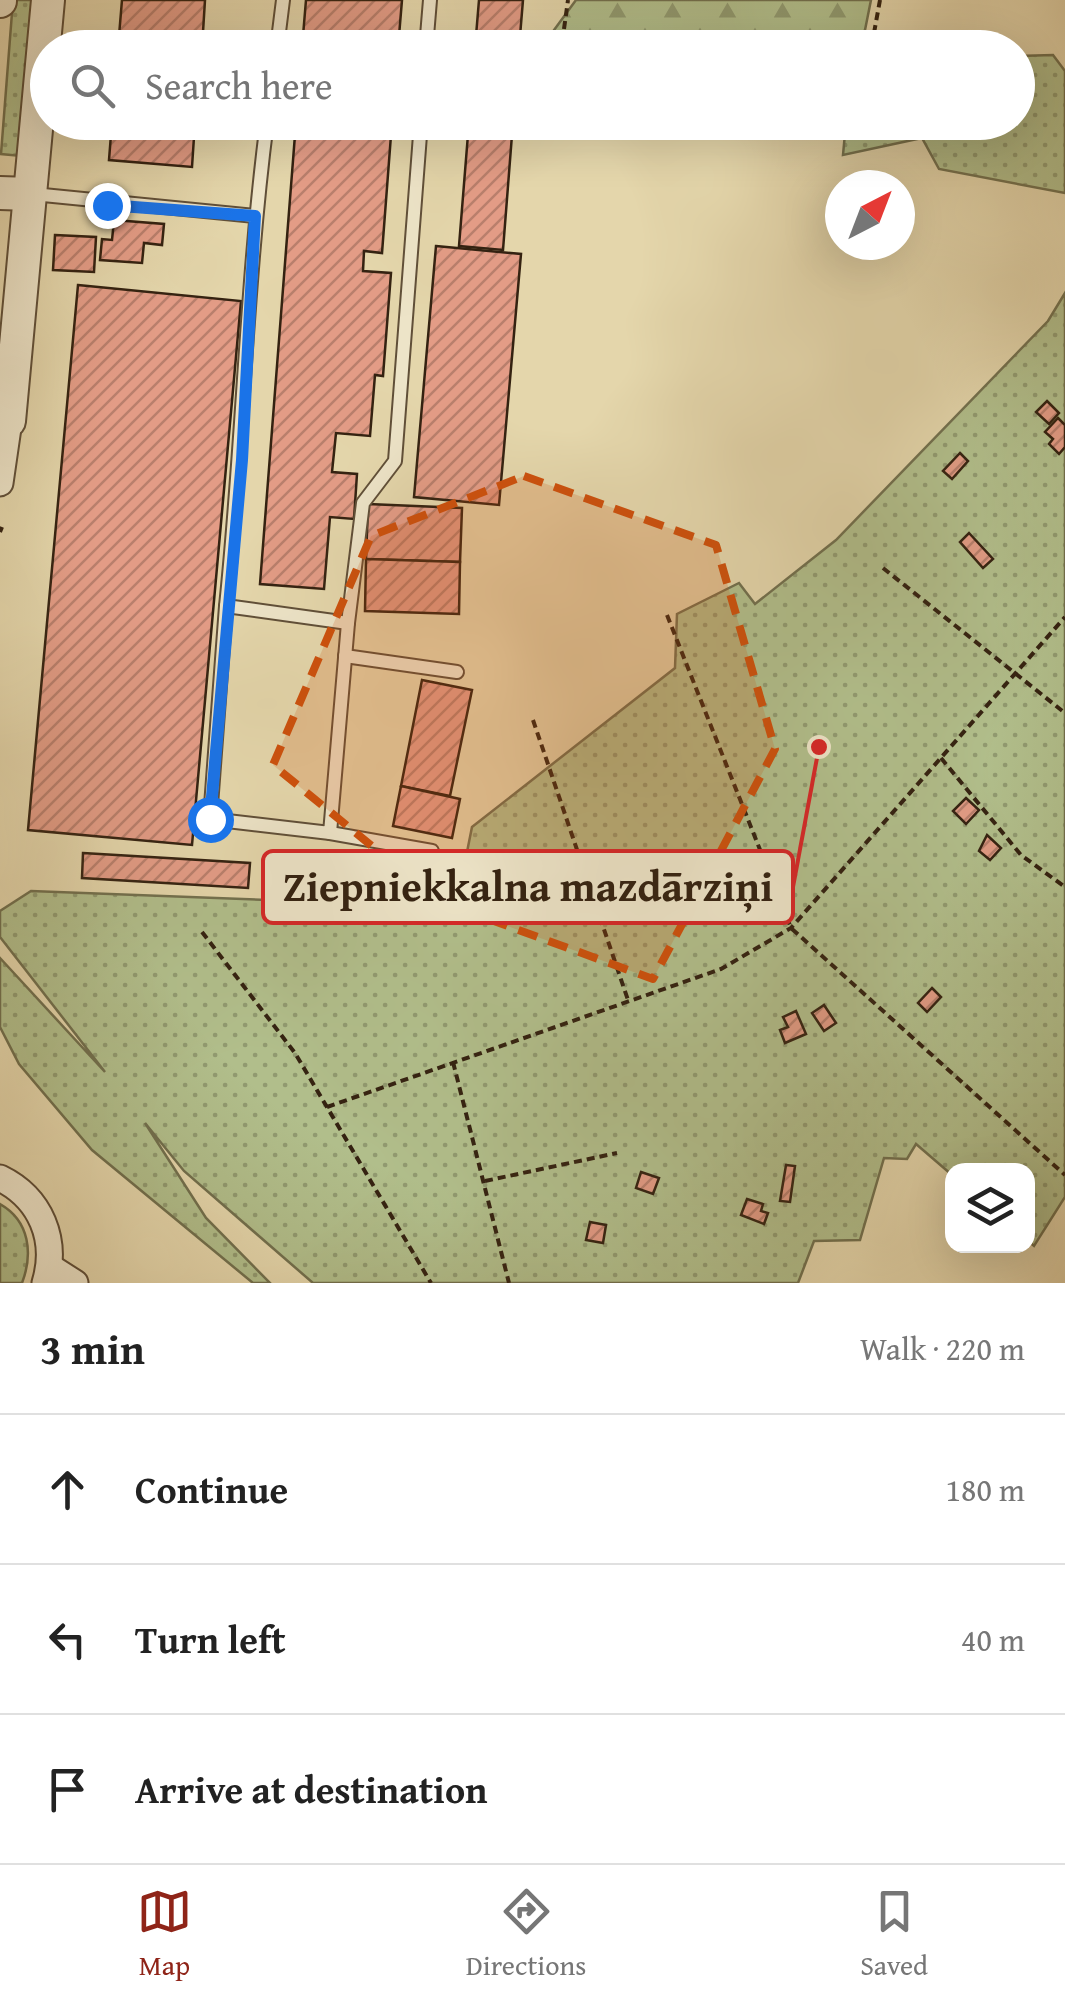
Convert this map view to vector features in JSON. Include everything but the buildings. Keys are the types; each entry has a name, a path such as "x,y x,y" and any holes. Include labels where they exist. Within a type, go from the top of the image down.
{"street":[{"path":"43,30 48,0"},
{"path":"0,483 15,194 30,106"},
{"path":"0,1178 26,1195 42,1216 50,1241 48,1275 76,1283"}],"lane":[{"path":"279,30 283,0"},
{"path":"428,30 430,0"},
{"path":"265,140 255,216 242,460 210,819 432,850"},
{"path":"330,834 348,622 363,502 394,461 420,140"},
{"path":"15,194 255,216"},
{"path":"226,606 348,622"},
{"path":"345,656 457,672"}],"path":[{"path":"564,29 568,0"},
{"path":"875,30 880,0"},
{"path":"883,568 1065,713"},
{"path":"667,615 791,928 1065,1175"},
{"path":"327,1106 721,969 791,928 1065,617"},
{"path":"534,720 628,1004"},
{"path":"941,758 1022,855 1065,887"},
{"path":"202,932 295,1054 431,1283"},
{"path":"453,1062 509,1283"},
{"path":"483,1182 617,1153"}],"highlighted area":[{"path":"524,476 716,545 775,749 653,979 439,901 273,765 371,536"}],"green space":[{"path":"13,0 34,0 21,156 1,154"},
{"path":"576,0 871,0 865,30 554,30"},
{"path":"1053,55 1065,71 1065,193 939,169 923,140 1035,140 1035,56"},
{"path":"844,140 913,140 843,155"},
{"path":"1065,293 1065,1197 1035,1244 1035,1163 945,1163 945,1169 916,1144 907,1159 884,1158 860,1240 814,1241 798,1283 313,1283 184,1171 145,1123 206,1218 270,1283 253,1283 92,1150 19,1064 0,1027 0,958 105,1072 0,937 0,911 31,891 456,907 472,827 675,668 677,614 739,583 755,604 836,540 1048,321"},
{"path":"0,1204 18,1219 26,1239 22,1283 0,1283"}],"place":[{"name":"Ziepniekkalna mazdārziņi","path":"819,747"}],"route":[{"path":"107,205 255,216 242,460 210,819"}]}
